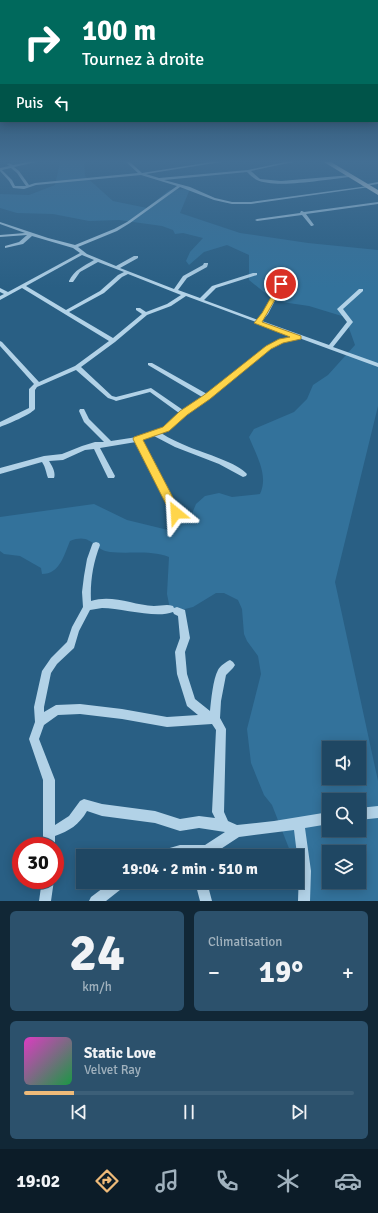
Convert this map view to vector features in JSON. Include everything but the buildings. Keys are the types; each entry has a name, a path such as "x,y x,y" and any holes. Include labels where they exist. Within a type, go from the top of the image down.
{"street":[{"path":"75,247 92,238 119,228 141,215 155,204"},
{"path":"258,220 302,212 362,204"},
{"path":"302,212 312,225"},
{"path":"0,223 75,247 83,253 98,260 258,323 378,365"},
{"path":"0,236 31,234"},
{"path":"7,247 20,243 31,234"},
{"path":"0,298 83,253"},
{"path":"118,267 136,257"},
{"path":"71,281 80,270 98,260"},
{"path":"176,290 186,277 206,264"},
{"path":"66,312 102,292 120,276 128,272"},
{"path":"201,300 214,287 255,274"},
{"path":"258,323 265,314 281,284"},
{"path":"22,286 113,341"},
{"path":"0,290 8,294"},
{"path":"330,347 350,322 340,309 361,290"},
{"path":"0,425 8,419 26,414 32,409 32,389 38,384 77,367 113,341 145,314 169,305 186,294"},
{"path":"138,309 145,314"},
{"path":"0,471 44,459 63,457 74,451 95,445 138,439 156,434 166,429 268,347 281,341 298,338"},
{"path":"0,343 38,384"},
{"path":"150,364 207,397"},
{"path":"77,367 110,397 122,398 152,390 184,413"},
{"path":"82,411 86,420 109,444"},
{"path":"156,434 173,444 231,466 243,474"},
{"path":"138,439 176,513"},
{"path":"95,445 111,476"},
{"path":"44,459 50,469 51,476"},
{"path":"49,837 50,780 34,739 40,722 39,707 47,671 54,661 71,645 75,630 87,607 86,599 88,577 96,545"},
{"path":"87,607 101,604 131,606 155,610 174,610 182,614 185,633 180,652 182,674 191,702 204,713 215,719 221,729 218,812 224,825"},
{"path":"215,719 216,701 222,672 230,665"},
{"path":"40,722 56,710 80,709 122,714 167,722 215,719"},
{"path":"49,833 71,824 77,819 84,805 102,810 155,817 180,825 199,822 224,825 237,831"},
{"path":"366,813 378,812"},
{"path":"211,849 237,831 322,819"},
{"path":"299,823 305,871 304,901"},
{"path":"45,901 47,889"},
{"path":"95,901 111,889"},
{"path":"203,889 206,901"}],"shaded area":[{"path":"0,204 128,204 147,208 152,204 184,204 180,213 240,233 308,243 378,250 378,406 335,582 378,781 378,901 304,901 304,849 289,849 272,805 264,795 251,763 247,729 261,674 258,656 247,641 244,634 242,609 238,600 224,593 216,593 193,607 177,611 170,609 167,594 169,557 162,555 104,551 88,540 77,539 70,541 63,558 53,571 42,574 41,568 20,556 4,554 0,551 0,517 94,504 127,520 168,530 191,516 196,504 205,496 219,493 232,497 260,494 263,480 262,472 249,437 254,429 294,412 307,399 313,385 328,375 355,345 345,317 309,306 275,301 249,280 249,255 227,245 204,252 189,265 186,261 190,252 203,238 183,233 175,234 173,230 162,226 119,220 89,221 53,214 17,213 0,208"}],"route":[{"path":"176,513 138,439 156,434 166,429 179,417 207,397 268,347 290,338 298,338 258,323 265,314 270,301 281,284"}]}
